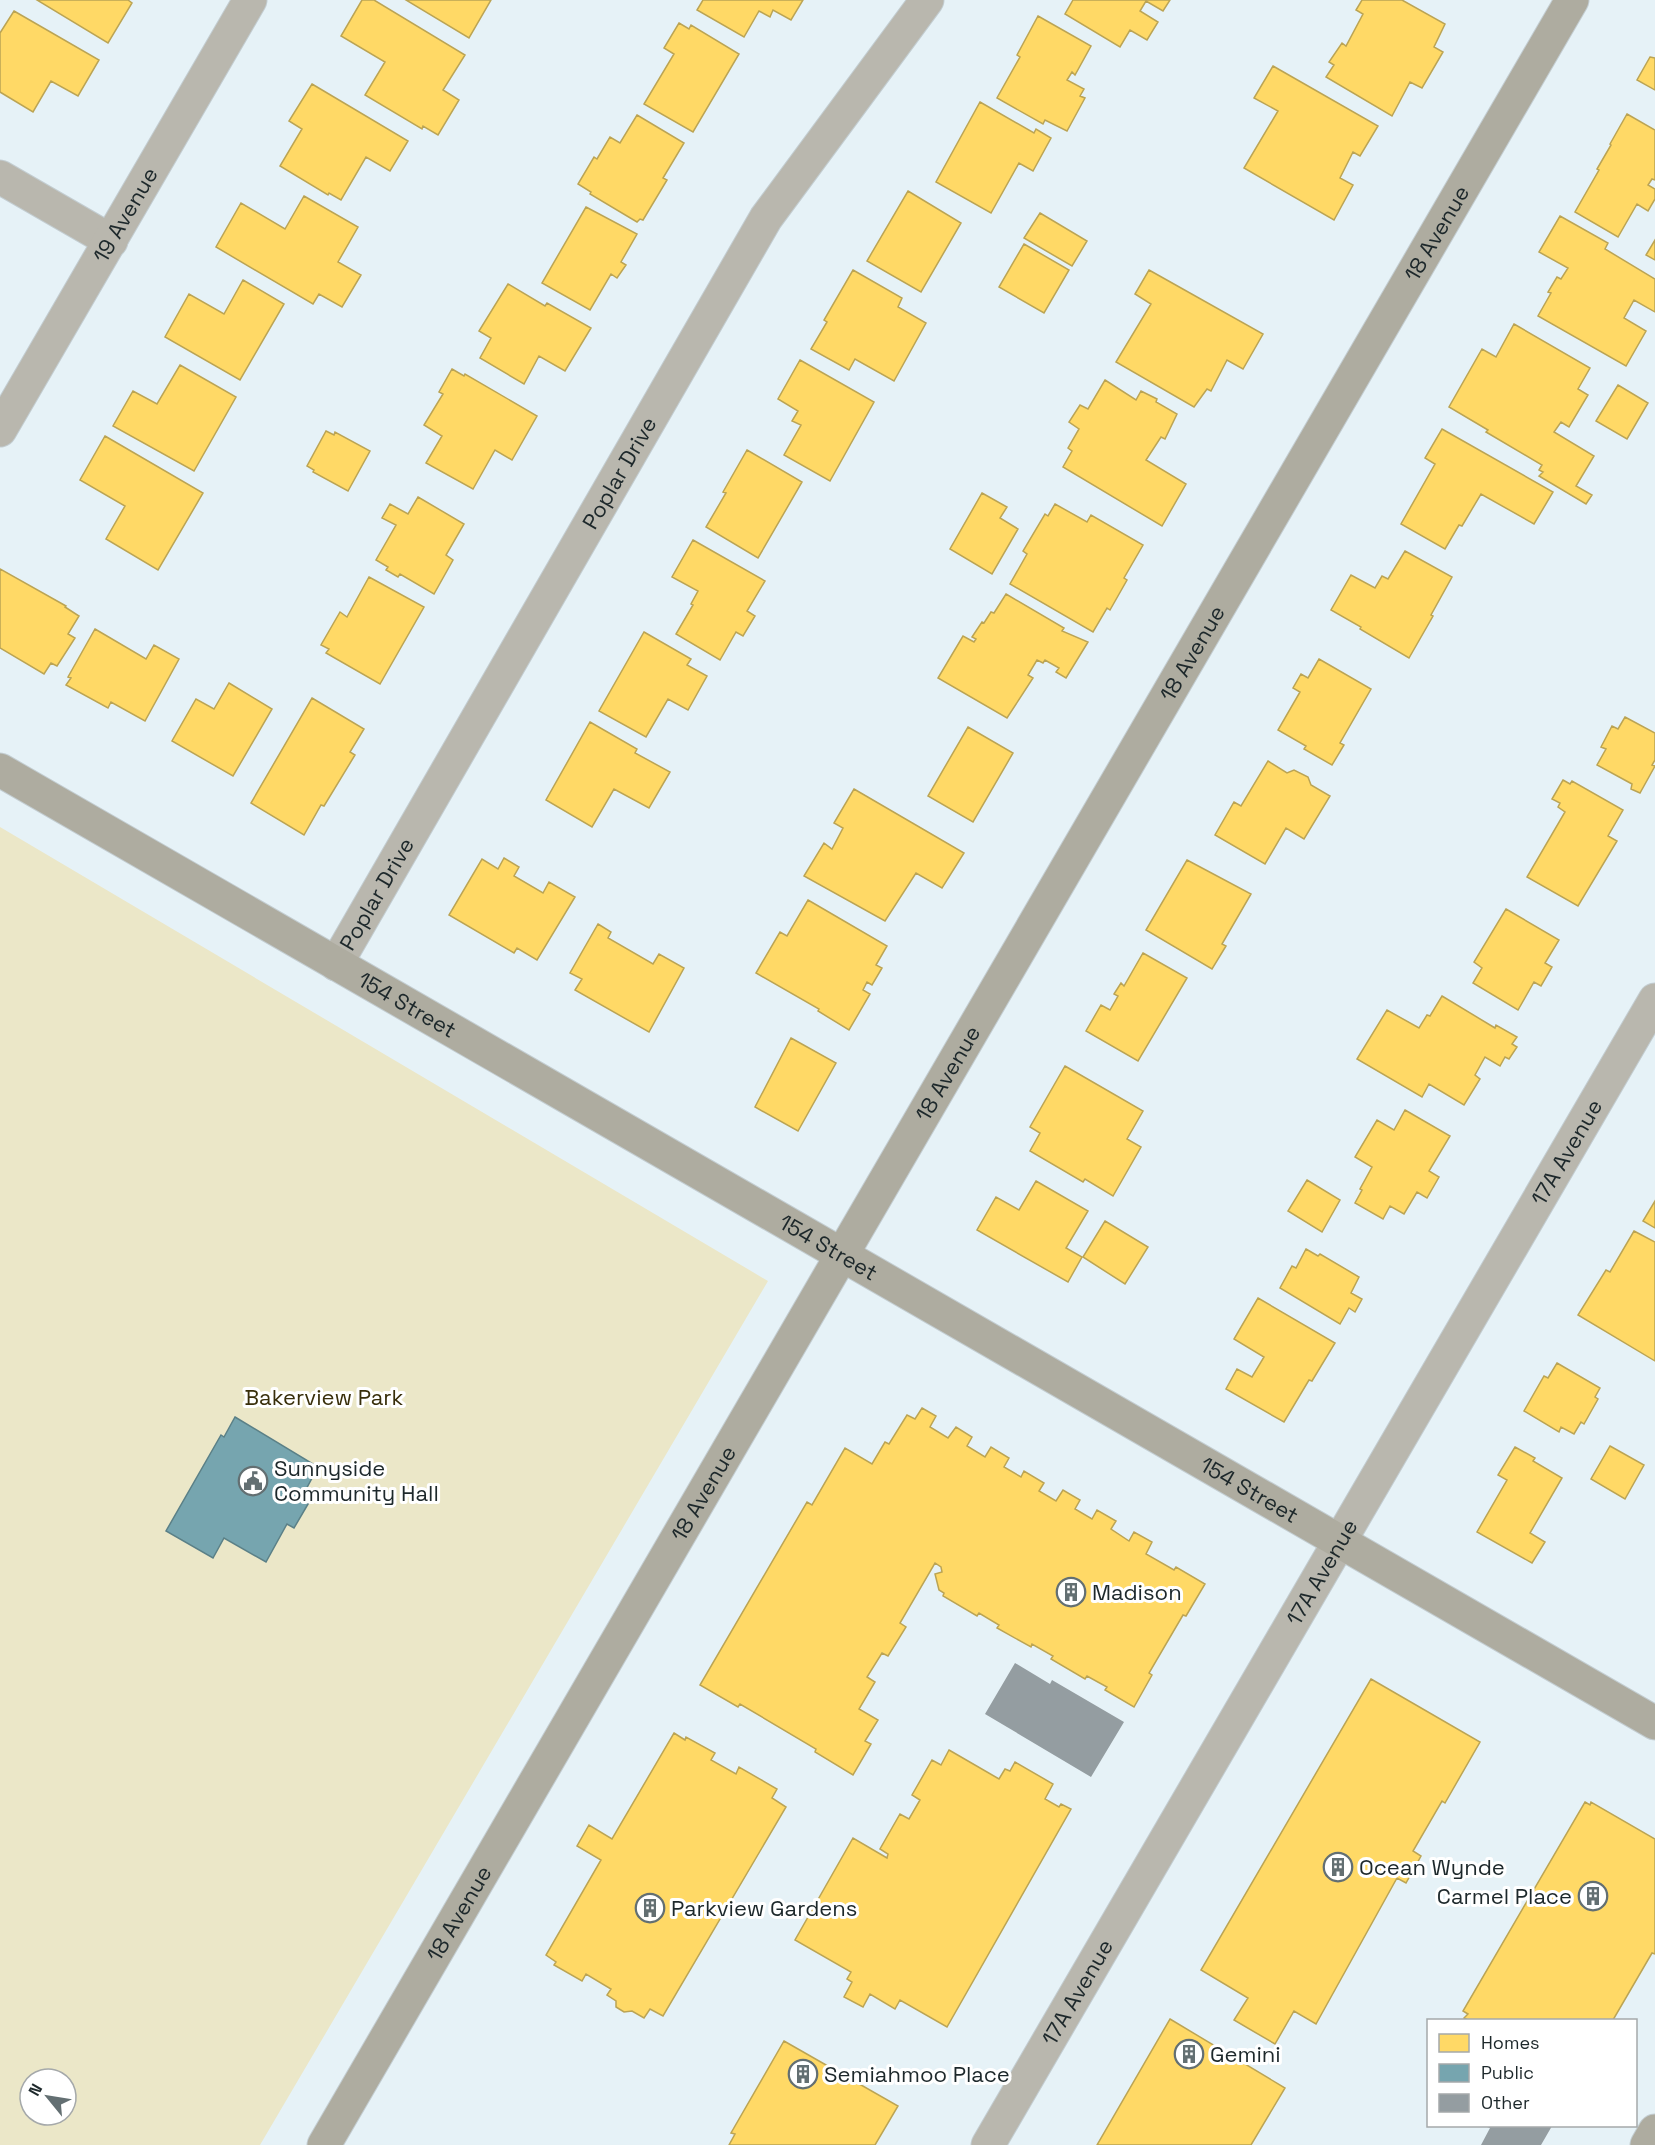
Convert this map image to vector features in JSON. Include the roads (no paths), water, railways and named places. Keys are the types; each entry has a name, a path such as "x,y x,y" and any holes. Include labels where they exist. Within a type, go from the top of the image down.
{"street":[{"name":"19 Avenue","path":"0,430 250,0"},
{"name":"Poplar Drive","path":"336,964 766,218 927,0"},
{"name":"18 Avenue","path":"324,2145 1572,0"},
{"path":"0,177 111,241"},
{"name":"154 Street","path":"0,770 1655,1724"},
{"name":"17A Avenue","path":"988,2145 1655,1000"},
{"path":"1647,2145 1655,2131"}],"place":[{"name":"Sunnyside Community Hall","path":"253,1481"},
{"name":"Madison","path":"1071,1592"},
{"name":"Ocean Wynde","path":"1338,1867"},
{"name":"Carmel Place","path":"1593,1896"},
{"name":"Parkview Gardens","path":"650,1908"},
{"name":"Gemini","path":"1189,2054"},
{"name":"Semiahmoo Place","path":"803,2074"}],"park label":[{"name":"Bakerview Park","path":"324,1397"}]}
